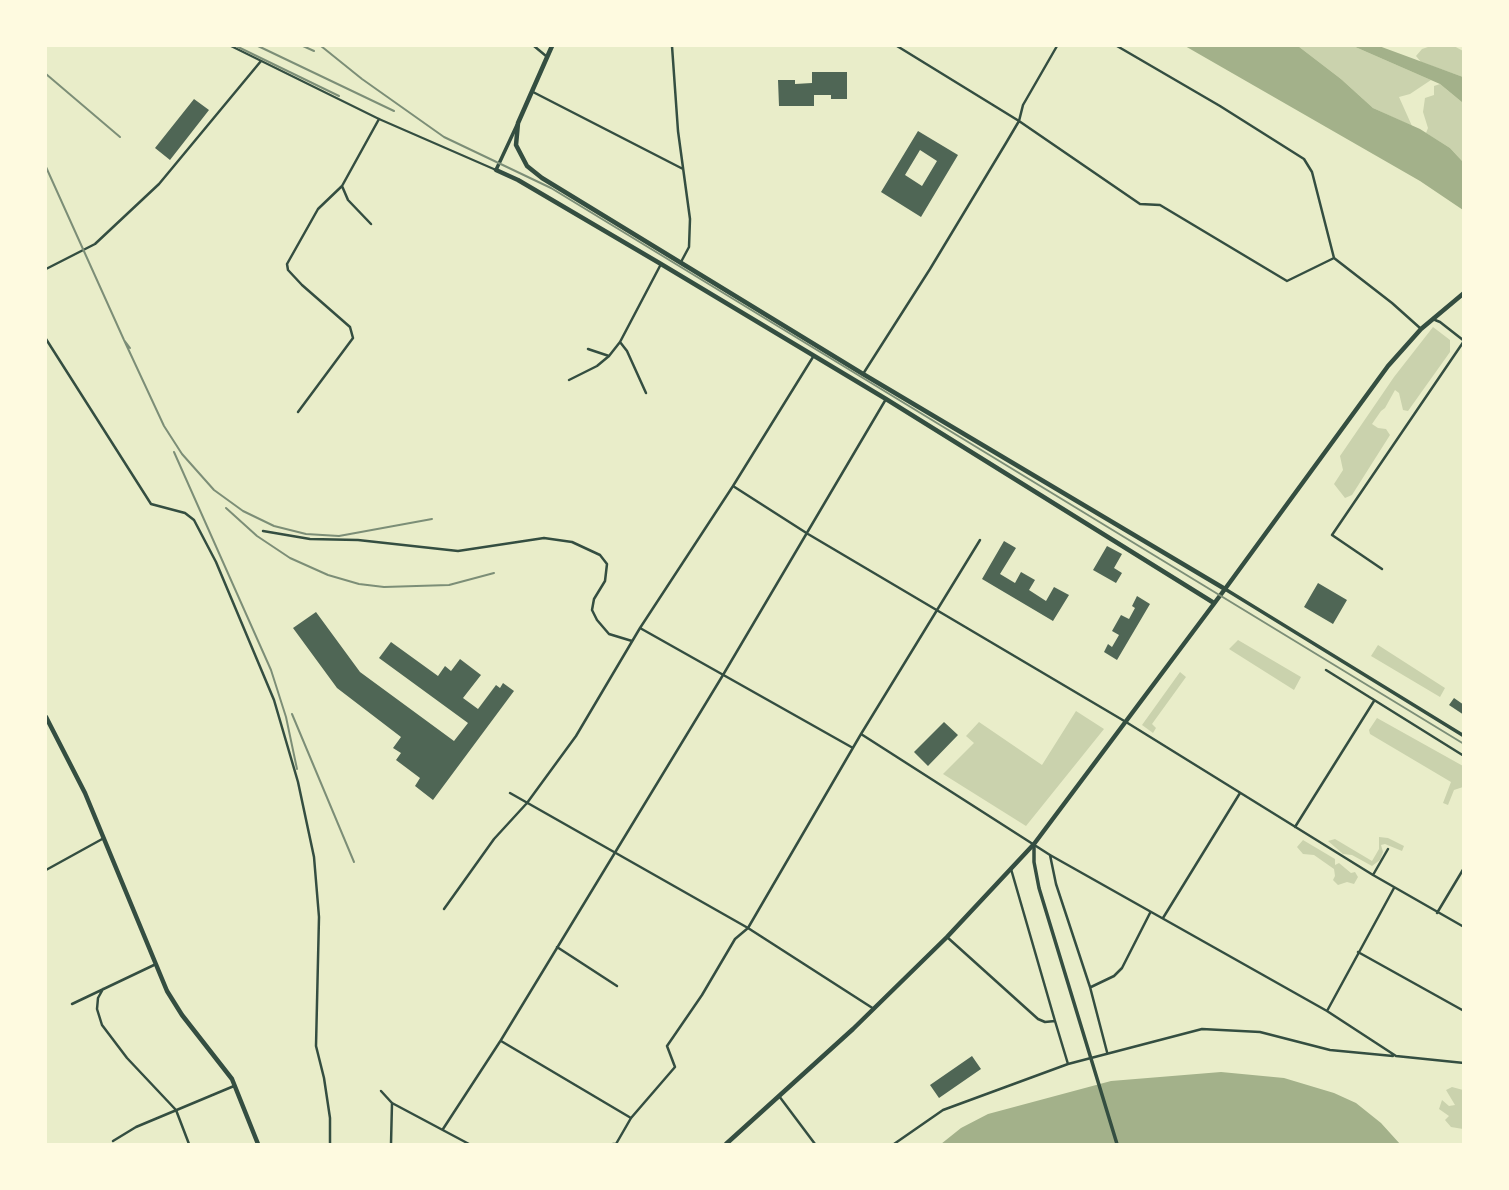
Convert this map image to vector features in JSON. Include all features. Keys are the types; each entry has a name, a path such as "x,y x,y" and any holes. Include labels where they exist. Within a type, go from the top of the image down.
{"main road":[{"path":"552,46 518,123 516,145 527,166 863,374 1225,589"},
{"path":"496,170 518,180 886,399 1214,603"},
{"path":"726,1144 874,1009 947,937 1034,844 1388,366 1431,319 1464,293"},
{"path":"46,717 48,729 85,793 167,991 235,1085 257,1144"}],"street":[{"path":"534,46 546,56"},
{"path":"672,46 690,219 689,247 681,262"},
{"path":"897,46 1019,121 1140,204 1160,205 1287,281 1334,258"},
{"path":"863,374 1019,121 1023,105 1057,46"},
{"path":"1117,46 1304,159 1312,172 1334,258 1421,329"},
{"path":"46,269 95,244 159,184 261,61"},
{"path":"531,91 684,169"},
{"path":"298,412 353,338 350,327 302,285 288,270 287,264 318,209 342,186 379,119"},
{"path":"496,170 518,123"},
{"path":"342,186 348,201 371,225"},
{"path":"569,380 597,366 609,356 620,342 661,264"},
{"path":"1382,569 1332,535 1464,341 1440,322 1431,319"},
{"path":"46,339 150,504 185,513 194,520 216,562 274,700 298,782 314,856 318,917 316,1046 330,1118 330,1144"},
{"path":"620,342 627,351 646,393"},
{"path":"588,349 609,356"},
{"path":"444,909 494,839 527,803 576,736 639,628 733,486 813,357"},
{"path":"443,1129 501,1040 723,675 886,399"},
{"path":"733,486 808,534 1126,722 1394,888 1464,927"},
{"path":"263,531 310,539 358,540 458,551 544,538 572,542 600,555 607,565 605,581 594,599 592,610 597,620 610,634 632,641"},
{"path":"613,1144 616,1144 631,1118 675,1067 667,1046 702,995 734,939 748,928 861,734 980,540"},
{"path":"1225,589 1464,736"},
{"path":"639,628 853,748"},
{"path":"1326,670 1464,756"},
{"path":"1295,827 1374,701"},
{"path":"861,734 1050,855 1327,1011 1396,1056"},
{"path":"510,793 748,928 874,1009"},
{"path":"1162,920 1240,793"},
{"path":"46,870 104,838"},
{"path":"1034,844 1039,888 1117,1144"},
{"path":"1373,875 1388,849"},
{"path":"1050,855 1056,884 1090,987 1107,1052"},
{"path":"1437,913 1464,868"},
{"path":"1011,870 1068,1064"},
{"path":"1327,1011 1394,888"},
{"path":"1090,987 1122,968 1150,913"},
{"path":"947,937 1038,1019 1045,1022 1055,1021"},
{"path":"557,947 617,986"},
{"path":"1358,953 1464,1011"},
{"path":"72,1004 156,964"},
{"path":"103,989 98,998 97,1009 102,1025 127,1058 176,1110 189,1144"},
{"path":"894,1144 943,1110 1068,1064 1202,1029 1259,1032 1330,1050 1464,1063"},
{"path":"501,1040 631,1118"},
{"path":"113,1141 136,1127 235,1085"},
{"path":"381,1091 392,1103 469,1144"},
{"path":"779,1096 815,1144"},
{"path":"391,1144 392,1103"}],"lane":[{"path":"231,46 379,119 496,170"}],"shaded area":[{"path":"1185,46 1298,46 1373,108 1420,129 1450,148 1463,162 1463,210 1420,181"},
{"path":"1298,46 1353,46 1431,80 1410,94 1399,97 1412,126 1373,108"},
{"path":"1353,46 1379,46 1463,77 1463,103 1440,84"},
{"path":"1431,46 1454,46 1463,51 1463,77 1421,62 1416,56 1422,49"},
{"path":"1440,84 1463,103 1463,162 1450,148 1426,133 1428,128 1423,112 1425,98 1434,95 1434,86"},
{"path":"1433,327 1450,340 1450,352 1408,411 1403,410 1399,393 1395,390 1372,424 1386,429 1390,435 1352,495 1345,498 1334,484 1343,470 1340,456 1394,377"},
{"path":"1238,640 1301,677 1294,690 1229,649"},
{"path":"1378,645 1445,688 1440,697 1371,656"},
{"path":"1180,672 1186,677 1152,724 1156,728 1153,733 1142,725"},
{"path":"1076,711 1104,729 1026,826 943,774 974,743 966,736 979,722 1042,765"},
{"path":"1377,718 1463,766 1463,787 1454,790 1448,805 1443,803 1451,782 1370,734 1369,730"},
{"path":"1379,837 1388,838 1404,846 1402,851 1381,845 1383,852 1380,860 1372,866 1352,855 1343,854 1328,841 1335,839 1372,861 1379,849"},
{"path":"1303,840 1335,859 1335,865 1339,863 1351,873 1355,872 1358,877 1354,884 1347,882 1338,885 1333,880 1334,869 1314,855 1303,854 1297,847"},
{"path":"1221,1072 1284,1078 1334,1093 1356,1103 1381,1123 1400,1144 941,1144 961,1128 988,1114 1111,1081"},
{"path":"1452,1087 1463,1090 1463,1129 1451,1127 1445,1120 1449,1116 1439,1109 1442,1100 1449,1106 1455,1105 1446,1090"}],"building":[{"path":"812,72 847,72 847,99 814,95 814,106 779,106 778,80 795,80 795,84 812,83"},
{"path":"194,99 209,110 170,160 155,148"},
{"path":"918,131 958,155 921,217 881,192","holes":["920,150 937,161 922,186 905,175"]},
{"path":"1004,541 1016,548 1000,574 1015,583 1021,572 1035,580 1029,590 1046,601 1054,587 1069,595 1053,621 982,579"},
{"path":"1107,546 1122,554 1114,568 1122,573 1116,583 1093,570"},
{"path":"1318,583 1347,600 1333,624 1304,607"},
{"path":"1137,596 1150,604 1117,660 1104,652 1108,644 1112,647 1119,635 1112,631 1121,615 1129,619"},
{"path":"316,612 360,672 454,741 468,723 379,658 391,642 438,676 445,666 451,671 460,659 481,675 463,698 478,709 496,685 500,688 503,683 514,691 433,800 415,786 420,778 396,760 401,753 393,748 401,737 337,688 293,628"},
{"path":"1454,698 1464,705 1464,715 1449,705"},
{"path":"944,722 958,735 928,766 914,752"},
{"path":"972,1056 981,1069 939,1098 930,1085"}],"railway":[{"path":"236,46 339,96"},
{"path":"258,46 394,111"},
{"path":"303,46 314,51"},
{"path":"321,46 362,79 444,137 551,188 1464,744"},
{"path":"46,74 120,137"},
{"path":"46,167 130,348"},
{"path":"124,340 164,426 182,454 214,490 243,511 274,526 306,534 339,536 432,519"},
{"path":"174,452 271,670 286,717 297,769"},
{"path":"226,508 257,536 290,558 328,575 359,584 384,587 449,585 494,573"},
{"path":"292,714 354,862"}]}
